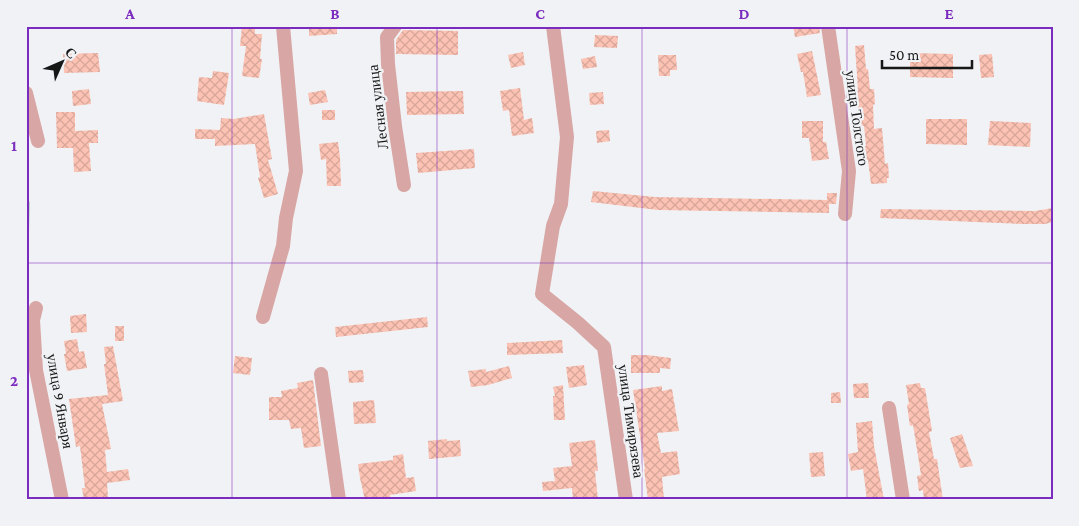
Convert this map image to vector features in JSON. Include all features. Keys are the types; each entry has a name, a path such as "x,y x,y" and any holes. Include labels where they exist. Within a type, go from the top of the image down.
{"street":[{"path":"264,317 283,246 286,218 296,171 284,26"},
{"name":"Лесная улица","path":"395,26 388,36 388,64 404,185"},
{"name":"улица Тимирязева","path":"554,26 567,137 561,204 553,226 542,294 578,322 604,347 626,500"},
{"name":"улица Толстого","path":"828,26 849,171 845,214"},
{"path":"26,92 38,141"},
{"name":"улица 9 Января","path":"36,308 34,320 36,370 62,500"},
{"path":"321,374 339,500"},
{"path":"889,408 903,500"}],"green space":[{"path":"26,193 30,203 29,233 26,238"}],"building":[{"path":"242,26 255,26 255,34 262,34 260,59 262,59 259,78 242,76 246,46 240,46"},
{"path":"309,26 337,26 337,34 309,36"},
{"path":"793,26 819,26 820,33 795,37"},
{"path":"403,30 458,31 458,55 396,54 396,40"},
{"path":"595,35 618,36 617,48 594,47"},
{"path":"864,45 870,89 874,89 874,129 882,128 885,164 888,163 889,178 887,178 887,183 871,184 868,160 865,160 863,146 866,146 864,126 859,126 855,46"},
{"path":"812,51 821,95 807,97 803,72 801,72 797,54"},
{"path":"523,52 525,65 511,68 508,55"},
{"path":"98,53 100,72 64,73 63,54"},
{"path":"910,53 953,54 953,78 910,77"},
{"path":"992,54 994,77 981,78 979,55"},
{"path":"658,55 676,55 677,70 670,70 670,76 659,76"},
{"path":"595,56 597,67 583,69 581,59"},
{"path":"213,71 229,73 224,105 197,101 199,77 212,78"},
{"path":"520,88 524,120 532,118 534,133 512,136 509,110 503,111 500,91"},
{"path":"89,89 91,104 73,106 72,91"},
{"path":"325,90 328,102 310,105 308,93"},
{"path":"463,91 464,114 407,115 406,92"},
{"path":"603,92 604,104 590,105 589,93"},
{"path":"322,110 335,110 335,120 322,120"},
{"path":"56,112 75,112 75,131 98,130 98,143 89,143 91,171 74,172 73,148 57,148"},
{"path":"264,114 272,159 268,160 278,194 264,198 258,178 260,177 255,144 215,146 215,139 195,139 195,129 220,130 221,118 234,119"},
{"path":"926,119 967,119 967,145 926,144"},
{"path":"802,121 823,121 823,142 826,142 829,159 812,161 809,138 802,138"},
{"path":"990,121 1031,123 1030,147 988,145"},
{"path":"609,130 610,141 597,143 596,131"},
{"path":"338,142 341,186 327,186 326,159 321,160 319,144"},
{"path":"474,149 475,168 418,173 416,153"},
{"path":"593,191 655,197 827,200 827,193 837,193 836,204 829,204 829,213 658,210 591,202"},
{"path":"1053,208 1053,222 1045,224 880,218 881,209 1035,211"},
{"path":"86,314 87,332 71,333 70,316"},
{"path":"427,317 428,327 336,337 335,327"},
{"path":"115,326 124,326 124,341 115,341"},
{"path":"77,339 79,352 84,351 87,368 67,371 64,341"},
{"path":"562,340 563,353 507,355 507,343"},
{"path":"113,346 123,401 102,404 111,449 105,450 107,472 128,469 130,480 107,483 108,497 101,497 101,500 84,500 82,488 85,488 80,446 76,447 69,399 108,395 104,347"},
{"path":"631,355 671,358 670,369 660,368 660,373 631,373"},
{"path":"235,356 252,358 250,375 233,373"},
{"path":"584,365 587,385 569,388 566,367"},
{"path":"509,366 512,378 488,385 471,387 468,371 486,369 486,372"},
{"path":"363,370 364,382 349,383 348,371"},
{"path":"313,380 321,446 304,448 301,428 291,429 289,420 269,420 269,397 282,397 281,391 298,388 297,383"},
{"path":"868,383 869,398 854,398 853,384"},
{"path":"920,383 921,388 925,388 932,431 929,432 934,459 937,459 943,500 924,500 923,490 919,491 917,476 921,475 913,425 910,426 906,385"},
{"path":"563,385 565,420 554,420 553,396 555,396 553,387"},
{"path":"662,386 662,391 672,389 679,431 657,433 661,453 677,451 680,474 662,477 664,500 648,500 633,390"},
{"path":"840,392 841,403 831,403 831,393"},
{"path":"374,400 376,423 354,424 353,402"},
{"path":"872,421 874,446 884,500 867,500 863,469 851,471 848,454 858,452 856,423"},
{"path":"962,434 973,466 960,468 950,438"},
{"path":"447,439 447,441 460,440 461,456 429,459 428,441"},
{"path":"595,440 598,471 595,471 598,500 573,500 572,488 543,491 542,482 555,481 553,468 572,466 569,443"},
{"path":"823,452 825,476 811,477 809,453"},
{"path":"403,454 406,478 414,477 416,491 390,495 391,500 365,500 358,464 393,460 393,456"}]}
